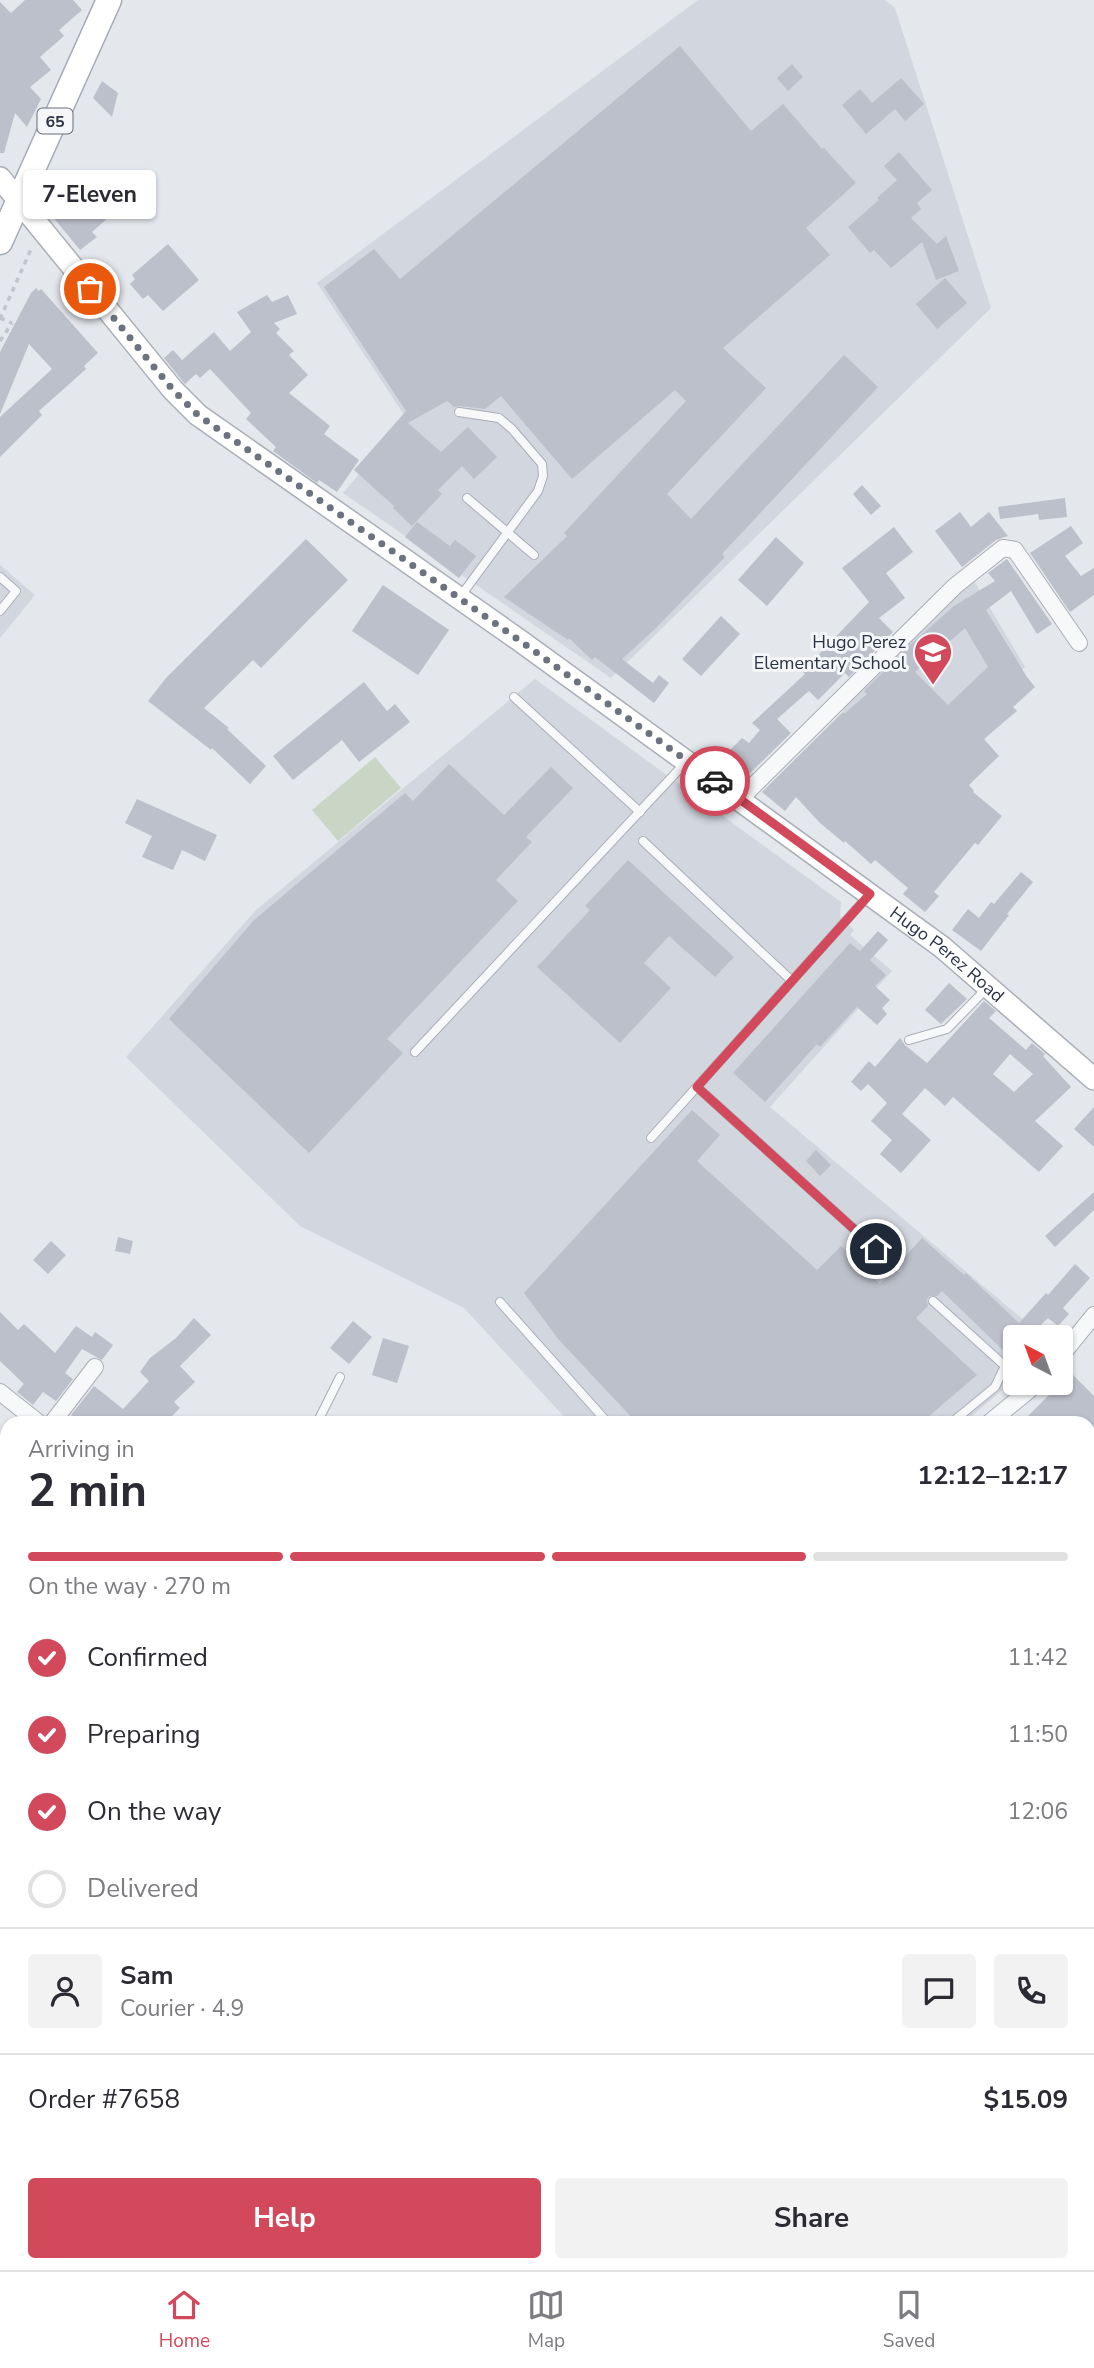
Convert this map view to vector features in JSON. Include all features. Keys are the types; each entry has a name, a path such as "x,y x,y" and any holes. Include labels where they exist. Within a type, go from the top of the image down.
{"main road":[{"name":"65","path":"0,242 110,0"}],"street":[{"name":"Hugo Perez Road","path":"0,178 173,390 198,415 459,598 870,894 942,947 1092,1072"},
{"path":"739,800 955,586 1003,548 1014,550 1079,643"},
{"path":"1073,1341 1094,1315"},
{"path":"57,1416 95,1367"},
{"path":"0,1392 30,1416"},
{"path":"998,1416 1023,1395"}],"lane":[{"path":"459,412 499,418 542,464 543,476 538,491 459,598"},
{"path":"467,498 534,555"},
{"path":"0,576 16,591 0,611"},
{"path":"514,697 640,812"},
{"path":"415,1052 687,761"},
{"path":"643,841 792,981"},
{"path":"651,1138 870,894"},
{"path":"909,1040 947,1030 988,987"},
{"path":"697,1087 896,1267"},
{"path":"933,1301 1005,1366 995,1387 960,1416"},
{"path":"500,1303 602,1416"},
{"path":"320,1416 340,1377"}],"path":[{"path":"0,341 12,323 0,318 40,229"}],"shaded area":[{"path":"698,0 885,0 895,8 991,308 611,678 343,493 406,418 317,283"},
{"path":"0,565 35,595 0,638"},
{"name":"Hugo Perez Elementary School","path":"973,579 1025,667 914,785 839,706"},
{"path":"535,679 841,902 840,916 854,930 850,935 892,971 770,1107 1030,1325 1003,1325 1003,1389 972,1416 564,1416 464,1308 300,1226 126,1057 255,911"}],"green space":[{"path":"375,757 401,788 338,841 312,810"}],"building":[{"path":"25,0 73,0 82,10 59,30 64,36 40,57 51,70 30,87 41,99 27,127 15,113 4,153 0,153 0,2 11,13"},
{"path":"680,46 751,131 783,104 856,183 806,228 830,255 723,348 766,388 667,494 691,519 844,355 878,387 722,554 725,557 622,659 653,683 659,675 669,683 654,703 595,657 592,660 569,638 568,640 504,597 567,536 564,533 686,401 675,390 572,479 501,396 485,409 454,407 447,401 408,423 441,452 468,427 497,457 474,479 462,466 438,490 442,494 412,526 354,470 406,411 324,287 374,249 400,279"},
{"path":"792,64 803,77 788,91 777,78"},
{"path":"901,78 924,104 905,121 895,109 866,134 842,105 860,89 872,103"},
{"path":"102,81 118,93 112,117 93,98"},
{"path":"899,152 932,190 917,203 921,209 911,218 937,244 946,236 959,271 936,280 922,242 891,268 874,250 870,253 848,227 897,180 884,166"},
{"path":"116,173 135,194 92,232 97,237 80,250 53,217 67,193 82,203"},
{"path":"168,244 199,280 163,311 148,295 143,299 130,284 135,279 132,275"},
{"path":"945,278 967,303 937,329 916,304"},
{"path":"36,288 39,291 41,289 98,353 84,366 86,369 39,411 42,415 0,457 0,417 52,369 29,344 0,414 0,352"},
{"path":"267,295 272,302 288,295 297,314 274,323 280,329 276,333 294,351 289,355 308,375 289,393 330,426 324,434 359,460 337,492 319,480 317,483 273,451 276,447 246,419 251,413 210,369 200,378 196,374 185,384 164,358 173,350 182,360 214,332 230,351 251,332 237,312"},
{"path":"862,485 881,506 871,515 853,494"},
{"path":"1065,498 1067,517 1039,520 1038,514 1000,519 998,507"},
{"path":"960,512 971,527 989,512 1008,536 996,540 962,567 935,531"},
{"path":"417,522 450,546 455,540 476,556 459,578 405,537"},
{"path":"1071,526 1083,543 1065,556 1081,576 1094,568 1094,595 1070,612 1030,553"},
{"path":"894,527 913,552 886,573 905,598 879,618 893,632 849,677 845,673 818,700 809,691 777,719 791,733 740,783 719,761 742,738 749,743 760,730 752,723 805,674 803,672 869,602 842,568"},
{"path":"776,537 804,563 767,606 738,580"},
{"path":"306,539 348,580 261,668 253,660 204,708 229,728 227,729 266,766 250,784 212,748 211,750 148,701 166,678"},
{"path":"1007,559 1052,624 1037,634 1011,591 986,610 1035,687 1013,707 1017,711 984,739 999,756 969,785 973,792 1002,816 978,845 975,843 934,892 939,896 925,912 903,894 908,888 875,860 871,864 845,841 844,843 819,822 796,797 785,811 762,792 843,712 867,694 864,691 910,645 954,606 995,581 988,573","holes":["965,628 988,667 948,705 915,672"]},
{"path":"383,585 449,630 418,675 352,631"},
{"path":"721,616 740,634 701,676 682,659"},
{"path":"364,682 387,711 395,704 410,722 359,762 342,740 293,780 273,756"},
{"path":"449,764 504,815 551,767 573,788 526,837 532,842 496,880 518,901 387,1039 403,1053 309,1153 169,1019 254,920 405,793 413,801"},
{"path":"137,799 217,835 205,861 182,850 173,870 142,857 152,836 125,823"},
{"path":"628,860 734,957 715,977 669,936 644,963 671,988 620,1043 537,967 590,910 585,906"},
{"path":"1021,872 1033,882 981,951 952,930 968,909 979,918"},
{"path":"878,931 888,940 870,960 886,975 875,986 890,1000 882,1008 887,1014 877,1025 857,1007 820,1047 817,1044 765,1102 733,1073 850,943 860,951"},
{"path":"949,983 967,999 941,1024 925,1010"},
{"path":"984,1001 996,1011 989,1018 1026,1050 1032,1043 1045,1054 1043,1056 1071,1087 1035,1121 1063,1146 1039,1172 953,1097 945,1106 925,1088 902,1114 931,1140 901,1173 880,1154 892,1140 871,1121 887,1103 868,1084 861,1091 851,1082 869,1061 875,1067 900,1038 927,1063","holes":["1010,1054 1033,1074 1014,1092 993,1074"]},
{"path":"1094,1107 1094,1147 1074,1129"},
{"path":"692,1110 720,1135 697,1161 817,1270 841,1246 880,1284 891,1272 900,1272 900,1262 922,1238 964,1275 966,1273 1019,1323 1075,1264 1090,1278 1063,1308 1069,1314 1059,1325 1048,1318 1041,1325 1003,1325 1003,1350 942,1291 937,1296 929,1296 928,1306 916,1318 977,1375 929,1416 630,1416 559,1340 524,1293"},
{"path":"816,1150 831,1165 820,1176 806,1161"},
{"path":"1094,1192 1094,1210 1055,1247 1045,1236"},
{"path":"118,1237 133,1241 130,1254 115,1251"},
{"path":"51,1241 66,1255 48,1274 33,1260"},
{"path":"0,1312 18,1330 24,1324 55,1353 76,1326 92,1337 95,1332 113,1345 102,1360 82,1349 65,1373 73,1379 56,1401 43,1392 33,1405 17,1392 24,1384 0,1361"},
{"path":"194,1318 211,1335 180,1366 195,1382 174,1402 180,1408 172,1416 71,1415 94,1386 123,1409 149,1381 140,1372 150,1358 176,1338"},
{"path":"353,1321 372,1337 349,1364 330,1348"},
{"path":"383,1338 409,1346 397,1383 372,1375"},
{"path":"1073,1375 1094,1396 1094,1416 1028,1416 1049,1395 1073,1395"}],"way so far":[{"path":"90,289 173,390 198,415 715,781"}],"place":[{"name":"7-Eleven","path":"90,289"},
{"name":"Hugo Perez Elementary School","path":"933,686"}],"route":[{"path":"715,781 870,894 697,1087 876,1249"}]}
